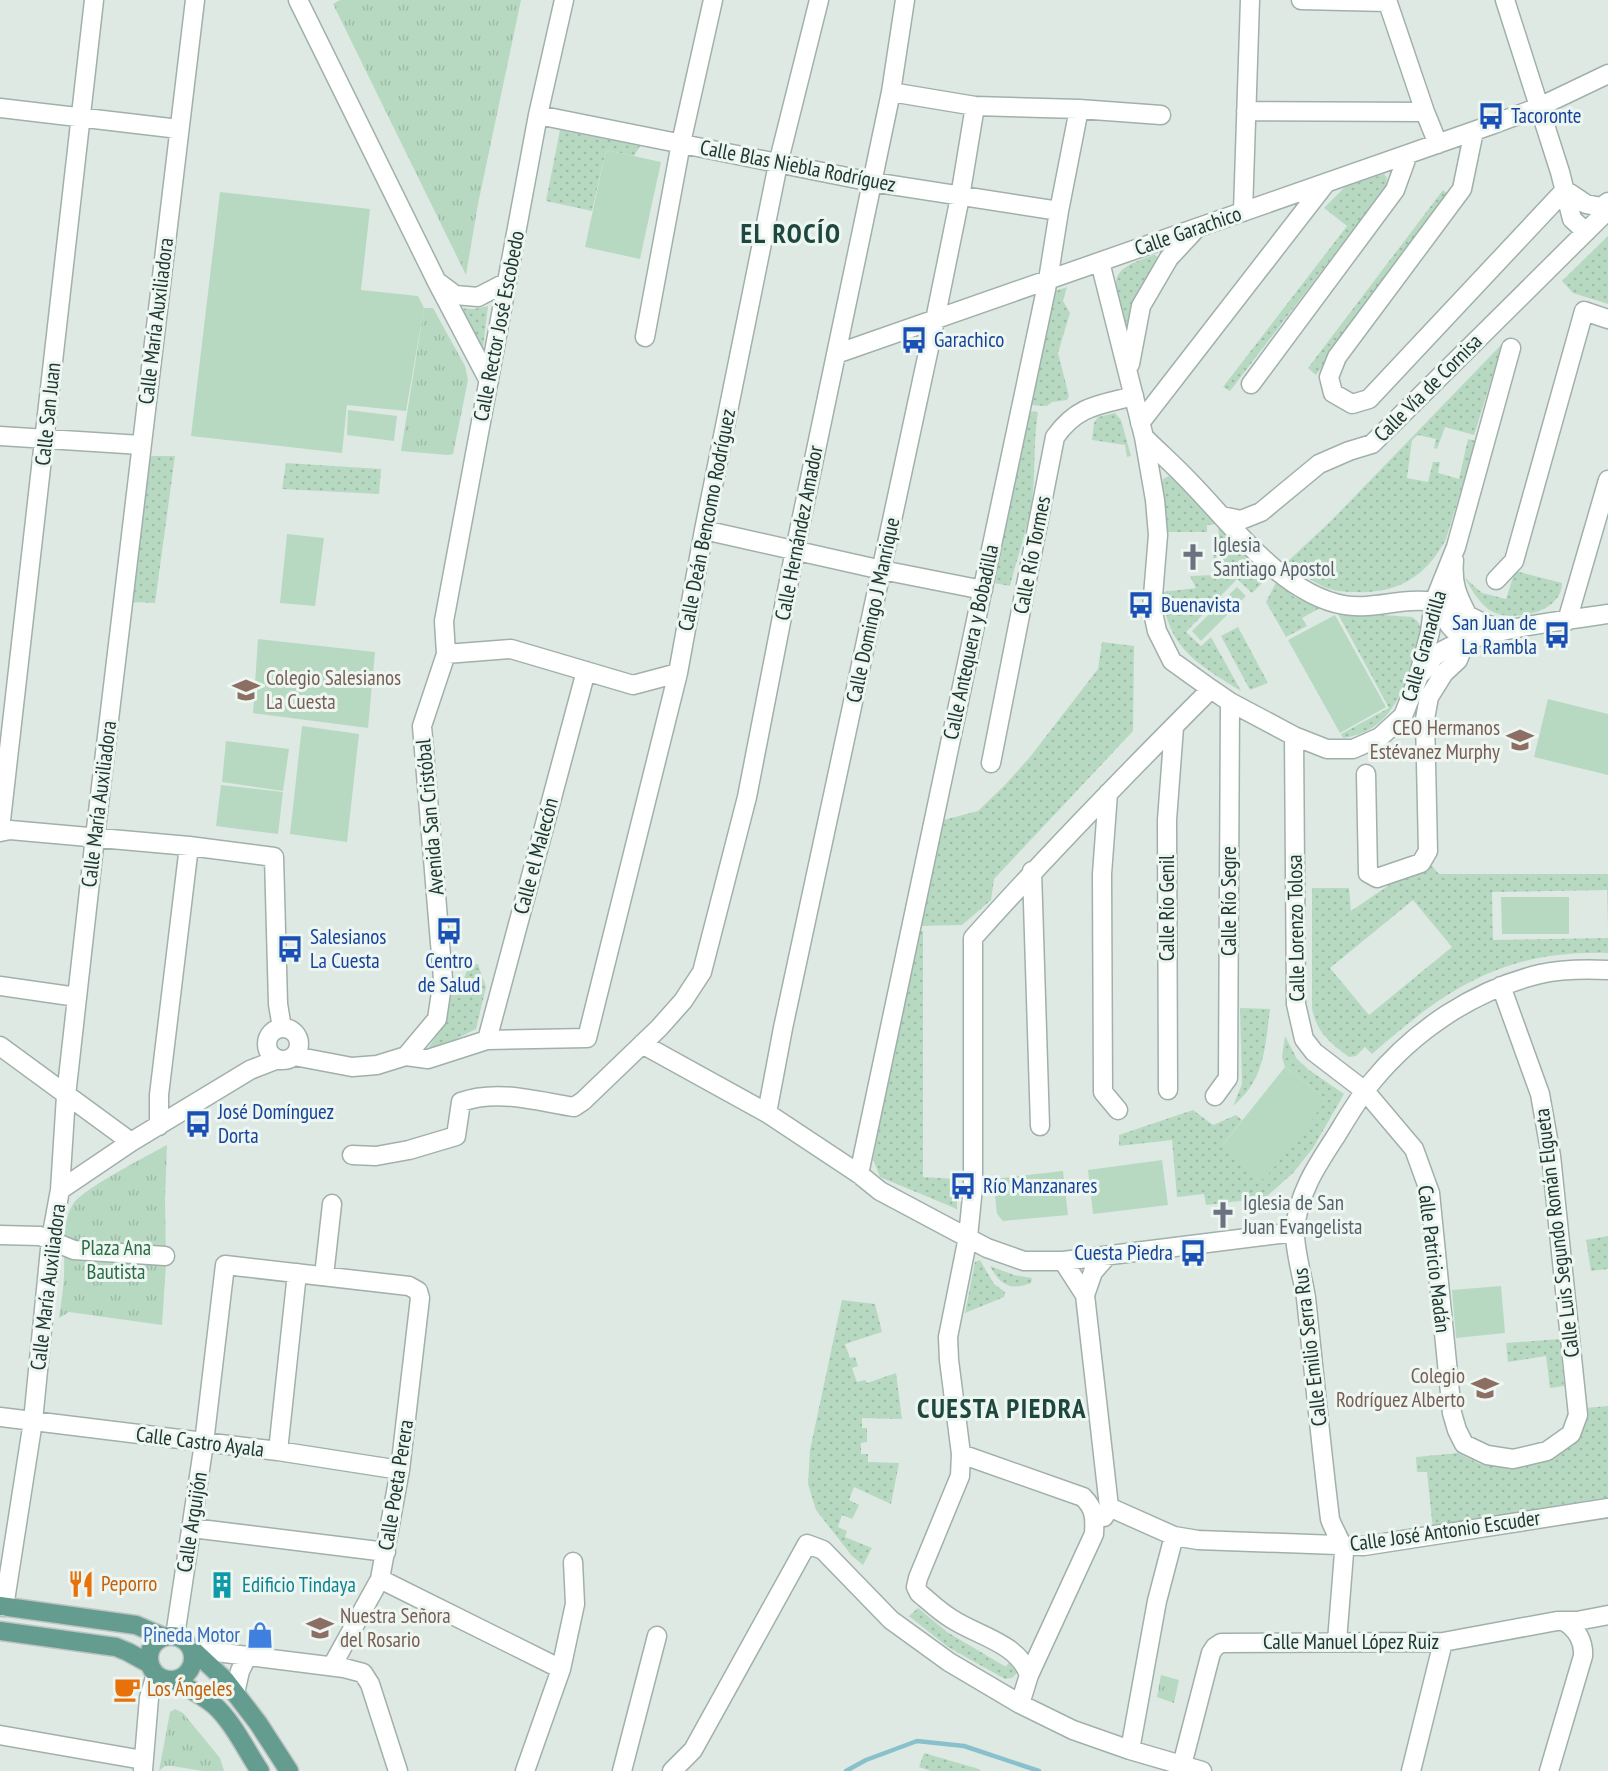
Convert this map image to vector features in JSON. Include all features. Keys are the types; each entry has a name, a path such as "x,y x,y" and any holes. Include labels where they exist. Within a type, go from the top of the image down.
{"main road":[{"path":"2,1606 136,1625 186,1640 192,1649 236,1693 289,1771"},
{"path":"0,1631 116,1647 128,1652 164,1679 174,1680 216,1707 232,1727 260,1771"},
{"path":"153,1669 149,1654 154,1644 170,1636"},
{"path":"174,1680 184,1676 191,1669 194,1659 192,1649"}],"street":[{"name":"Calle San Juan","path":"0,830 94,0"},
{"name":"Calle María Auxiliadora","path":"2,1606 33,1421 51,1239 60,1190 66,1096 94,837 195,0"},
{"path":"298,0 437,282 489,381"},
{"name":"Calle Rector José Escobedo","path":"446,654 444,621 538,115 564,0"},
{"path":"645,337 681,143 712,0"},
{"name":"Calle Deán Bencomo Rodríguez","path":"487,1040 587,1038 678,673 704,530 778,164 819,0"},
{"name":"Calle Hernández Amador","path":"352,1155 376,1155 410,1150 456,1136 461,1102 477,1097 495,1095 574,1107 642,1044 683,1001 702,972 747,797 795,550 891,93 905,0"},
{"path":"1243,212 1250,0"},
{"path":"1301,0 1387,1 1438,144"},
{"path":"1505,0 1572,219 1586,231"},
{"name":"Calle Garachico","path":"836,354 1474,131 1539,107 1608,74"},
{"path":"891,93 975,106 1079,109 1161,115"},
{"name":"Calle Domingo J Manrique","path":"767,1113 935,320 960,197 975,106"},
{"path":"0,108 179,129"},
{"name":"Calle Antequera y Bobadilla","path":"859,1174 1048,280 1079,109"},
{"path":"1246,111 1425,112"},
{"name":"Calle Blas Niebla Rodríguez","path":"538,115 872,182 1059,211"},
{"path":"1474,131 1462,189 1337,357 1329,377 1333,393 1352,404 1369,399 1565,190"},
{"path":"1251,384 1395,190 1408,154"},
{"path":"1326,183 1142,430 1247,544 1292,582 1319,599 1364,607 1418,600 1434,602 1448,605 1491,626 1515,629"},
{"path":"1565,190 1586,204 1601,207 1608,202"},
{"name":"Calle Vía de Cornisa","path":"1222,516 1241,520 1261,512 1319,464 1372,444 1608,210"},
{"path":"1127,329 1161,270 1198,226"},
{"path":"1157,243 1161,254 1161,270"},
{"name":"Calle Granadilla","path":"1100,262 1127,329 1129,374 1155,500 1158,535 1152,608 1157,632 1172,661 1211,689 1230,702 1294,736 1327,749 1353,748 1380,737 1403,716 1418,678 1430,632 1434,602 1456,547 1511,348"},
{"path":"437,282 455,295 478,297 507,282"},
{"path":"1496,580 1514,561 1584,311 1608,319"},
{"name":"Calle Río Tormes","path":"991,763 1055,437 1065,423 1084,409 1134,396"},
{"path":"0,436 141,444"},
{"path":"1567,621 1608,480"},
{"path":"704,530 982,590"},
{"path":"1456,547 1453,574 1456,593 1468,616"},
{"path":"1434,602 1450,626 1465,642"},
{"path":"1418,678 1434,657 1447,648 1465,642 1515,629 1608,615"},
{"path":"1430,632 1450,626"},
{"path":"1366,774 1368,873 1377,878 1421,863 1428,851 1425,719 1429,697 1444,673 1458,660 1465,642"},
{"path":"446,654 511,649 633,686 678,673"},
{"name":"Avenida San Cristóbal","path":"406,1056 437,1019 443,979 422,726 446,654"},
{"name":"Calle el Malecón","path":"487,1040 586,671"},
{"path":"1029,1675 1025,1664 1012,1651 951,1619 919,1593 916,1587 960,1476 961,1455 948,1337 968,1237 973,1173 973,938 1032,871 1211,689"},
{"name":"Calle Río Segre","path":"1215,1096 1228,1078 1230,702"},
{"name":"Calle Río Genil","path":"1168,1090 1167,820 1174,727"},
{"name":"Calle Lorenzo Tolosa","path":"1294,736 1296,1004 1304,1039 1314,1052 1365,1091"},
{"path":"1107,793 1102,874 1103,1092 1118,1110"},
{"path":"0,830 189,846 274,857 279,1004 282,1028 272,1032 269,1036 284,1051 352,1067 377,1065 406,1056 428,1059 487,1040"},
{"path":"159,1126 159,1095 189,846"},
{"path":"1032,871 1040,1126"},
{"name":"Calle Emilio Serra Rus","path":"1337,1641 1344,1553 1343,1546 1333,1531 1329,1514 1305,1292 1294,1232 1299,1206 1310,1176 1365,1091 1390,1062 1439,1020 1467,1002 1501,986 1542,974 1583,969 1608,970"},
{"name":"Calle Luis Segundo Román Elgueta","path":"1464,1444 1487,1455 1513,1459 1547,1451 1571,1434 1578,1415 1551,1156 1540,1094 1501,986"},
{"path":"0,987 76,997"},
{"path":"642,1044 767,1113 859,1174 880,1191 987,1248 1024,1261 1063,1261 1294,1232"},
{"path":"0,1046 131,1142"},
{"path":"60,1190 131,1142 284,1051"},
{"name":"Calle Patricio Madán","path":"1365,1091 1414,1149 1430,1193 1452,1413 1456,1430 1464,1444"},
{"path":"278,1451 297,1273 324,1276 332,1204"},
{"path":"0,1235 40,1236 74,1250 165,1257"},
{"path":"1020,1704 1029,1675 1094,1534 1109,1507 1085,1294 1093,1272 1107,1256"},
{"path":"1063,1261 1085,1294"},
{"name":"Calle Arguijón","path":"170,1636 192,1528 225,1265 297,1273"},
{"name":"Calle Poeta Perera","path":"324,1276 409,1286 417,1291 420,1298 400,1470 380,1579 332,1666"},
{"name":"Calle Castro Ayala","path":"0,1417 278,1451 400,1470"},
{"path":"961,1455 1083,1497 1091,1505 1095,1515 1094,1534"},
{"path":"1083,1497 1097,1485 1105,1469"},
{"name":"Calle José Antonio Escuder","path":"1109,1507 1174,1536 1198,1540 1343,1546 1364,1546 1608,1508"},
{"path":"1306,1543 1316,1535 1329,1514"},
{"path":"192,1528 386,1552"},
{"path":"1130,1750 1157,1599 1174,1536"},
{"path":"672,1771 693,1750 807,1544 823,1550 891,1620 949,1662 1020,1704 1073,1730 1202,1771"},
{"path":"525,1771 561,1669 575,1604 573,1562"},
{"path":"380,1579 561,1669"},
{"name":"Calle Manuel López Ruiz","path":"1182,1765 1211,1653 1221,1643 1443,1642 1557,1621 1565,1622 1608,1615"},
{"path":"1549,1771 1584,1647 1573,1627 1565,1622"},
{"path":"622,1771 657,1636"},
{"path":"1012,1651 1028,1650 1044,1642"},
{"path":"1411,1771 1443,1642"},
{"path":"192,1649 332,1666 363,1673 370,1684 398,1771"},
{"path":"236,1693 240,1671 249,1655"},
{"path":"0,1735 143,1766 153,1669"}],"green space":[{"path":"340,0 521,0 478,204 466,275 333,4"},
{"path":"560,130 640,146 634,156 606,150 592,211 546,201"},
{"path":"606,150 661,162 640,259 585,247"},
{"path":"1384,174 1387,178 1386,185 1376,200 1230,391 1223,387 1347,226 1324,208 1345,187"},
{"path":"1443,190 1449,195 1316,375 1308,368"},
{"path":"220,192 370,209 361,290 418,296 424,308 406,411 347,405 342,453 191,436"},
{"path":"1608,236 1608,304 1573,293 1562,281"},
{"path":"1154,255 1158,257 1158,263 1131,322 1127,325 1123,324 1116,287 1120,272 1127,266"},
{"path":"1067,287 1063,301 1070,313 1058,353 1069,396 1067,400 1052,402 1047,406 1029,405 1055,291"},
{"path":"488,306 482,351 458,308 474,309"},
{"path":"424,308 433,308 465,366 468,380 453,454 448,455 401,451"},
{"path":"1503,343 1474,435 1445,427 1437,449 1434,448 1436,439 1418,435 1412,440 1407,478 1428,482 1433,462 1440,462 1438,473 1459,479 1468,439 1476,441 1446,539 1429,564 1409,580 1397,586 1370,592 1355,592 1326,588 1287,562 1331,521"},
{"path":"348,410 397,416 394,441 347,435"},
{"path":"1028,411 1038,412 1032,500 1010,586 988,582"},
{"path":"1115,413 1121,420 1131,456 1127,457 1125,445 1092,440 1094,423 1098,417"},
{"path":"147,456 175,456 155,603 131,602"},
{"path":"286,463 381,469 379,494 282,489"},
{"path":"1169,476 1178,481 1271,574 1252,593 1237,579 1186,632 1201,646 1211,637 1241,691 1198,663 1177,641 1170,627 1163,592 1196,588 1190,576 1214,575 1213,539 1219,538 1218,524 1207,525 1207,532 1164,532 1162,484 1163,479"},
{"path":"287,534 324,538 315,606 280,603"},
{"path":"1515,571 1562,583 1560,594 1544,609 1520,616 1508,616 1488,609 1472,591 1465,578 1482,593 1506,599"},
{"path":"1277,581 1294,597 1320,608 1302,618 1307,626 1286,637 1266,602"},
{"path":"1237,587 1246,596 1201,641 1192,631"},
{"path":"1337,612 1412,617 1419,624 1422,636 1404,688 1387,715 1375,726 1361,734 1343,738 1341,734 1389,708"},
{"path":"1335,615 1386,707 1340,733 1288,640"},
{"path":"1238,627 1268,683 1250,690 1221,636"},
{"path":"258,639 375,652 368,728 253,713"},
{"path":"1102,642 1134,646 1133,731 994,879 991,900 962,925 916,926 940,821 978,811 1005,785 1030,757 1098,669"},
{"path":"1548,699 1608,714 1608,775 1534,757"},
{"path":"302,726 359,734 347,842 290,834"},
{"path":"226,741 289,749 283,791 222,782"},
{"path":"221,785 283,792 278,834 216,826"},
{"path":"1432,866 1439,874 1608,874 1608,927 1607,890 1492,892 1493,940 1608,938 1608,953 1538,958 1507,966 1452,992 1372,1054 1365,1047 1356,1056 1349,1057 1320,1030 1312,1008 1312,888 1349,888 1351,911 1395,881","holes":["1413,900 1452,947 1369,1015 1330,968"]},
{"path":"1501,897 1569,897 1569,934 1502,934"},
{"path":"916,930 923,931 923,1177 957,1179 957,1209 880,1177 873,1159"},
{"path":"478,964 486,987 476,1029 428,1053 427,1050 445,1017 452,980 463,981 469,965"},
{"path":"1240,1008 1270,1009 1262,1062 1252,1085 1233,1106 1242,1084"},
{"path":"1285,1036 1297,1059 1344,1094 1313,1148 1293,1173 1265,1198 1206,1205 1204,1194 1177,1197 1172,1140 1119,1146 1119,1135 1193,1110 1213,1125 1236,1115 1242,1120 1221,1147 1327,1100 1285,1067 1282,1057"},
{"path":"1285,1067 1327,1100 1264,1180 1221,1147"},
{"name":"Plaza Ana Bautista","path":"167,1145 166,1264 162,1325 69,1312 59,1318 64,1277 65,1230 73,1204 102,1181"},
{"path":"1162,1160 1168,1205 1093,1214 1088,1170"},
{"path":"1063,1171 1068,1215 1003,1221 997,1214 993,1179"},
{"path":"1608,1236 1608,1269 1591,1271 1586,1240"},
{"path":"980,1260 994,1284 1005,1292 1004,1297 965,1313 975,1262"},
{"path":"990,1266 1014,1275 1032,1278 1031,1283 1017,1286 1006,1285"},
{"path":"1501,1286 1505,1333 1456,1338 1452,1290"},
{"path":"842,1300 875,1304 882,1332 845,1344 850,1358 855,1357 858,1366 852,1368 857,1382 865,1380 867,1383 896,1373 902,1419 862,1418 862,1428 867,1428 867,1442 861,1443 861,1454 868,1454 868,1462 899,1463 891,1504 854,1487 849,1500 859,1505 852,1519 842,1515 838,1527 847,1531 845,1537 872,1548 863,1565 852,1556 816,1510 808,1484 810,1450"},
{"path":"1560,1339 1564,1386 1550,1388 1546,1356 1508,1362 1506,1343"},
{"path":"1608,1406 1608,1503 1433,1530 1427,1472 1417,1472 1416,1457 1458,1453 1480,1464 1514,1468 1539,1462 1560,1452 1586,1408"},
{"path":"918,1608 947,1632 1006,1667 1009,1662 1015,1667 1017,1673 1012,1678 1005,1679 948,1647 909,1616"},
{"path":"1161,1675 1179,1680 1174,1703 1157,1697"},
{"path":"175,1709 183,1713 220,1758 224,1771 165,1766 159,1771 170,1712"},
{"path":"924,1753 981,1771 931,1771 919,1767"}],"waterway":[{"path":"846,1771 866,1760 917,1741 964,1746 1039,1771"}],"place":[{"name":"Tacoronte","path":"1491,116"},
{"name":"Garachico","path":"914,340"},
{"name":"Iglesia Santiago Apostol","path":"1193,557"},
{"name":"Buenavista","path":"1141,605"},
{"name":"San Juan de La Rambla","path":"1557,635"},
{"name":"Colegio Salesianos La Cuesta","path":"246,690"},
{"name":"CEO Hermanos Estévanez Murphy","path":"1520,740"},
{"name":"Centro de Salud","path":"449,931"},
{"name":"Salesianos La Cuesta","path":"290,949"},
{"name":"José Domínguez Dorta","path":"198,1124"},
{"name":"Río Manzanares","path":"963,1186"},
{"name":"Iglesia de San Juan Evangelista","path":"1223,1215"},
{"name":"Cuesta Piedra","path":"1193,1253"},
{"name":"Colegio Rodríguez Alberto","path":"1485,1388"},
{"name":"Peporro","path":"81,1584"},
{"name":"Edificio Tindaya","path":"222,1585"},
{"name":"Nuestra Señora del Rosario","path":"320,1628"},
{"name":"Pineda Motor","path":"260,1635"},
{"name":"Los Ángeles","path":"127,1689"}],"district":[{"name":"EL ROCÍO","path":"791,234"},
{"name":"CUESTA PIEDRA","path":"1002,1409"}]}
